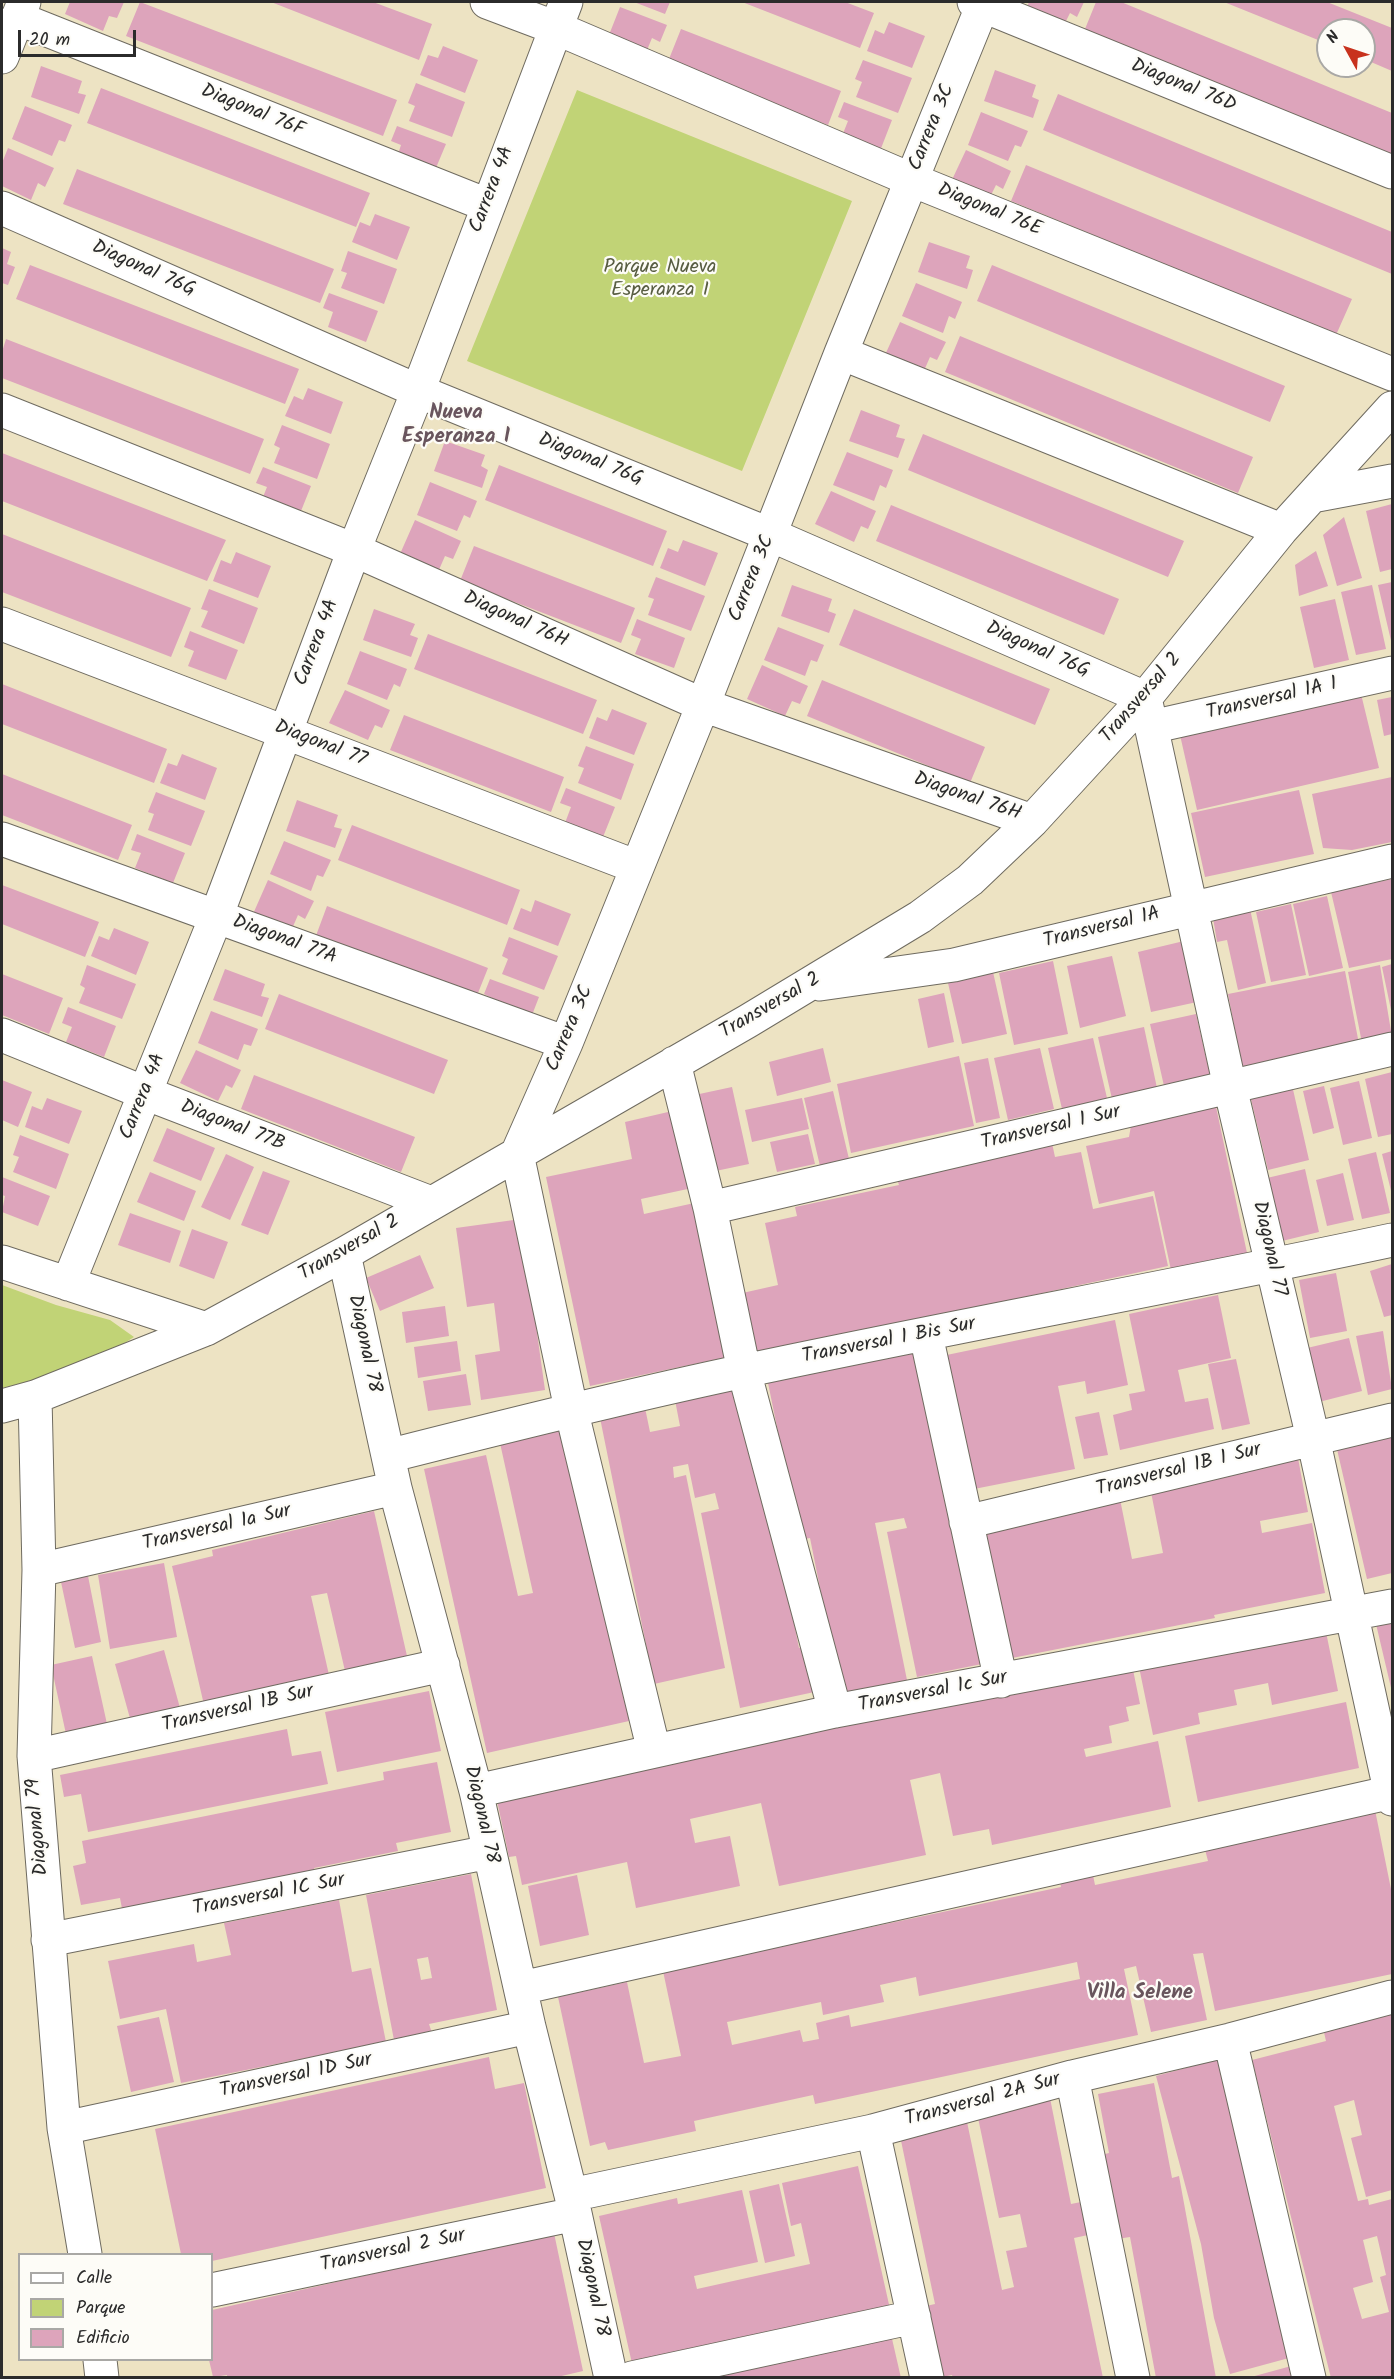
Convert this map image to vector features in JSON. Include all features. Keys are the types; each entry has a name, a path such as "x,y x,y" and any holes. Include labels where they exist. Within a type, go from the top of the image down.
{"street":[{"name":"Diagonal 76E","path":"487,2 561,15 912,180 1392,374"},
{"name":"Diagonal 76D","path":"980,3 1392,171"},
{"name":"Carrera 3C","path":"517,1154 566,1042 703,705 980,3"},
{"path":"2,57 21,10"},
{"name":"Diagonal 76F","path":"21,10 487,206"},
{"name":"Carrera 4A","path":"69,1284 216,916 354,550 418,391 561,15"},
{"name":"Diagonal 76G","path":"2,208 418,391 771,535 1148,712"},
{"path":"841,353 1281,530"},
{"name":"Transversal 2","path":"2,1406 35,1397 207,1329 344,1254 809,986 920,917 970,880 1148,712 1281,530 1392,408"},
{"name":"Diagonal 76H","path":"2,410 354,550 703,705 1032,821"},
{"path":"1312,496 1392,481"},
{"name":"Diagonal 77","path":"2,624 637,867"},
{"name":"Transversal 1A 1","path":"1148,712 1392,672"},
{"name":"Diagonal 77","path":"1148,712 1230,1087 1353,1614 1392,1794"},
{"name":"Diagonal 77A","path":"2,839 566,1042"},
{"name":"Transversal 1A","path":"809,986 954,965 1392,861"},
{"name":"Diagonal 77B","path":"2,1035 431,1203"},
{"name":"Transversal 1 Sur","path":"710,1208 1392,1049"},
{"path":"674,1064 710,1208 744,1371 835,1712"},
{"path":"517,1154 571,1409 654,1751"},
{"name":"Transversal 1 Bis Sur","path":"388,1456 571,1409 744,1371 1392,1240"},
{"name":"Diagonal 78","path":"344,1254 395,1488 476,1791 611,2378"},
{"path":"2,1262 207,1329"},
{"path":"926,1335 1001,1681"},
{"name":"Diagonal 79","path":"35,1397 39,1570 34,1756 64,2128 85,2253"},
{"name":"Transversal 1B 1 Sur","path":"966,1522 1392,1420"},
{"name":"Transversal 1a Sur","path":"39,1570 395,1488"},
{"name":"Transversal 1c Sur","path":"476,1791 835,1712 1392,1606"},
{"name":"Transversal 1B Sur","path":"34,1756 443,1665"},
{"path":"521,1988 1392,1794"},
{"name":"Transversal 1C Sur","path":"48,1940 489,1852"},
{"name":"Transversal 2A Sur","path":"573,2205 1392,1998"},
{"name":"Transversal 1D Sur","path":"64,2128 529,2026"},
{"path":"1230,2040 1309,2378"},
{"path":"1072,2078 1133,2378"},
{"path":"873,2131 927,2378"},
{"name":"Transversal 2 Sur","path":"213,2290 573,2205"},
{"path":"632,2378 914,2317"},
{"path":"100,2361 102,2378"}],"green space":[{"name":"Parque Nueva Esperanza I","path":"577,90 852,201 742,471 467,361"},
{"path":"2,1285 56,1305 110,1320 134,1337 87,1362 2,1388"}],"building":[{"path":"70,2 124,2 117,18 109,16 103,31 65,14"},
{"path":"140,2 397,100 383,136 126,36"},
{"path":"271,2 373,2 432,24 419,60"},
{"path":"634,2 670,2 665,14"},
{"path":"742,2 845,2 874,13 860,48"},
{"path":"1029,2 1084,2 1077,17 1070,13 1062,29 1025,12"},
{"path":"1096,2 1121,2 1392,113 1392,155 1085,29"},
{"path":"1224,2 1327,2 1367,18 1316,18 1316,39"},
{"path":"620,7 667,25 660,42 652,38 645,55 607,40"},
{"path":"889,22 925,36 912,68 867,51 875,30 884,34"},
{"path":"1376,22 1392,28 1392,71 1376,64"},
{"path":"681,29 841,91 828,125 667,64"},
{"path":"443,46 478,60 465,93 420,75 428,55 438,58"},
{"path":"863,60 912,78 898,113 856,97 862,82 855,79"},
{"path":"41,66 82,81 78,93 86,95 79,114 31,97"},
{"path":"995,70 1036,85 1032,97 1039,100 1033,118 984,101"},
{"path":"416,83 465,102 452,137 409,121 415,106 408,103"},
{"path":"101,88 370,193 356,227 87,123"},
{"path":"1058,94 1392,232 1392,274 1043,130"},
{"path":"844,102 892,120 880,151 842,136 848,121 838,117"},
{"path":"25,106 72,125 65,142 59,140 52,156 12,139"},
{"path":"981,112 1028,131 1021,147 1015,145 1008,161 968,145"},
{"path":"397,126 446,144 433,175 396,160 401,145 391,141"},
{"path":"8,148 54,168 45,187 38,183 31,200 2,186 2,163"},
{"path":"966,150 1011,171 1003,189 996,185 988,201 950,184"},
{"path":"1026,165 1352,299 1336,335 1011,201"},
{"path":"77,169 334,269 320,303 63,204"},
{"path":"375,214 410,227 397,260 352,242 360,222 370,226"},
{"path":"929,242 970,256 966,268 973,270 967,289 918,272"},
{"path":"2,248 11,252 7,264 15,267 8,285 2,283"},
{"path":"348,251 397,269 384,304 341,288 347,273 341,271"},
{"path":"30,265 299,369 285,404 16,299"},
{"path":"992,265 1285,386 1270,422 977,301"},
{"path":"916,283 962,302 955,319 949,316 943,333 902,316"},
{"path":"329,293 378,311 366,342 328,327 333,312 323,308"},
{"path":"900,322 946,342 937,360 930,357 923,373 885,355"},
{"path":"960,336 1253,457 1238,493 945,372"},
{"path":"6,339 264,439 250,474 2,378 2,352"},
{"path":"308,388 343,402 331,434 285,416 294,396 303,400"},
{"path":"861,410 900,425 896,437 905,439 898,458 849,441"},
{"path":"282,425 330,444 317,479 274,463 280,448 274,445"},
{"path":"923,434 1184,541 1168,577 908,470"},
{"path":"445,441 485,455 481,466 488,470 482,488 434,471"},
{"path":"847,452 893,470 886,488 880,485 874,501 833,485"},
{"path":"2,453 226,540 207,581 2,501"},
{"path":"499,465 667,531 653,566 485,500"},
{"path":"263,467 311,486 299,516 261,502 267,487 256,483"},
{"path":"430,482 477,501 470,518 464,515 457,531 417,515"},
{"path":"831,491 876,511 868,529 861,526 854,542 815,524"},
{"path":"1392,504 1392,569 1380,572 1366,511"},
{"path":"891,505 1119,599 1104,635 876,541"},
{"path":"1344,517 1362,578 1337,586 1323,535"},
{"path":"415,520 461,541 453,559 445,556 438,572 400,554"},
{"path":"2,534 191,608 171,657 2,592"},
{"path":"683,540 718,553 705,586 660,568 668,548 678,552"},
{"path":"474,546 635,608 621,643 460,581"},
{"path":"1316,551 1328,586 1299,596 1295,565"},
{"path":"236,552 271,566 258,598 213,581 221,560 231,564"},
{"path":"656,577 705,596 691,631 648,615 654,599 648,597"},
{"path":"1392,582 1392,645 1378,585"},
{"path":"792,585 832,599 828,611 836,614 829,633 781,616"},
{"path":"1372,585 1386,649 1356,655 1341,592"},
{"path":"209,589 258,608 244,644 201,627 208,611 201,609"},
{"path":"1335,599 1349,660 1314,668 1300,607"},
{"path":"374,609 415,624 410,635 418,638 411,657 363,640"},
{"path":"854,609 1050,689 1035,725 839,645"},
{"path":"637,619 685,638 674,668 635,654 641,639 631,635"},
{"path":"778,627 824,645 817,662 811,660 805,676 764,660"},
{"path":"190,631 238,650 226,680 188,666 194,651 184,647"},
{"path":"428,634 597,700 583,734 414,669"},
{"path":"360,651 407,669 400,687 394,684 387,700 347,684"},
{"path":"762,665 808,686 800,704 792,701 785,716 747,699"},
{"path":"822,680 985,747 970,783 807,716"},
{"path":"2,684 167,749 154,783 2,724"},
{"path":"345,690 390,710 382,728 375,725 368,740 329,723"},
{"path":"1361,694 1379,768 1197,810 1180,735"},
{"path":"1392,697 1392,734 1384,736 1377,700"},
{"path":"612,709 647,723 634,755 589,738 597,717 607,721"},
{"path":"404,715 564,777 551,812 390,750"},
{"path":"586,746 634,764 621,800 578,783 584,768 578,766"},
{"path":"182,754 217,768 205,800 160,783 168,763 177,766"},
{"path":"2,774 132,825 118,860 2,815"},
{"path":"1392,777 1392,842 1352,850 1323,848 1312,794"},
{"path":"566,788 615,807 603,837 565,823 571,807 560,803"},
{"path":"1299,790 1314,854 1205,877 1191,813"},
{"path":"156,792 205,811 191,846 148,830 154,814 148,812"},
{"path":"297,800 338,815 334,827 342,829 335,848 286,831"},
{"path":"352,825 520,890 507,925 338,860"},
{"path":"137,834 185,853 173,883 135,868 141,853 131,850"},
{"path":"284,841 331,860 323,877 317,875 311,891 270,874"},
{"path":"1392,879 1392,959 1349,968 1331,892"},
{"path":"268,880 314,901 305,919 298,915 291,931 253,914"},
{"path":"2,885 99,922 85,957 2,924"},
{"path":"1327,896 1343,968 1309,976 1293,904"},
{"path":"535,900 571,914 558,946 513,929 521,908 531,912"},
{"path":"1291,904 1306,975 1271,982 1256,912"},
{"path":"327,906 488,968 474,1003 314,941"},
{"path":"1250,909 1266,983 1238,990 1227,940 1217,942 1213,918"},
{"path":"114,928 149,942 136,975 91,956 99,936 109,940"},
{"path":"509,937 558,956 544,990 502,974 508,959 502,956"},
{"path":"1184,941 1197,1002 1151,1012 1138,952"},
{"path":"1112,956 1126,1016 1080,1028 1067,966"},
{"path":"1053,961 1068,1034 1014,1045 999,973"},
{"path":"1392,964 1392,1010 1391,1010 1382,967"},
{"path":"87,965 136,984 122,1019 79,1003 85,988 80,985"},
{"path":"1380,965 1392,1037 1362,1043 1348,972"},
{"path":"225,969 265,984 261,996 269,998 262,1017 213,1000"},
{"path":"1345,971 1359,1044 1242,1067 1228,994"},
{"path":"993,972 1007,1034 962,1044 948,983"},
{"path":"2,974 63,998 49,1034 2,1015"},
{"path":"490,979 539,997 527,1028 488,1013 494,999 484,994"},
{"path":"944,993 954,1042 928,1048 918,999"},
{"path":"279,994 448,1060 434,1094 265,1029"},
{"path":"68,1007 116,1026 104,1057 66,1042 72,1027 62,1023"},
{"path":"211,1011 258,1029 251,1046 244,1044 238,1060 198,1043"},
{"path":"1196,1014 1210,1075 1164,1086 1150,1024"},
{"path":"1144,1027 1157,1088 1112,1099 1098,1037"},
{"path":"1093,1038 1107,1098 1062,1109 1048,1048"},
{"path":"823,1048 831,1082 777,1096 769,1062"},
{"path":"1040,1048 1054,1109 1008,1120 994,1058"},
{"path":"196,1050 241,1070 232,1088 226,1085 218,1101 180,1083"},
{"path":"959,1056 974,1126 851,1153 837,1084"},
{"path":"988,1058 1000,1118 976,1123 964,1063"},
{"path":"1392,1072 1392,1134 1378,1137 1365,1079"},
{"path":"254,1075 415,1137 401,1172 241,1109"},
{"path":"2,1080 32,1092 18,1127 2,1120"},
{"path":"1359,1081 1372,1138 1343,1145 1330,1088"},
{"path":"1292,1085 1309,1160 1268,1170 1250,1095"},
{"path":"1324,1086 1334,1128 1313,1134 1303,1091"},
{"path":"732,1087 749,1164 706,1173 690,1096"},
{"path":"833,1091 849,1159 820,1166 804,1098"},
{"path":"47,1098 82,1111 69,1144 25,1127 32,1106 42,1110"},
{"path":"802,1098 809,1129 752,1142 745,1110"},
{"path":"1215,1102 1247,1253 1171,1270 1154,1191 1099,1204 1086,1146 1129,1137 1132,1120"},
{"path":"681,1109 697,1187 641,1199 644,1214 699,1202 732,1356 590,1386 546,1177 632,1159 625,1122"},
{"path":"167,1128 215,1148 201,1181 153,1161"},
{"path":"808,1134 815,1164 777,1172 770,1142"},
{"path":"20,1135 69,1154 56,1189 13,1172 19,1157 13,1155"},
{"path":"1052,1143 1055,1157 1081,1152 1093,1209 1153,1196 1168,1266 750,1356 738,1294 778,1285 765,1223 797,1216 795,1207 899,1185 896,1176"},
{"path":"1392,1151 1392,1195 1382,1154"},
{"path":"1376,1152 1390,1213 1362,1219 1348,1159"},
{"path":"226,1154 254,1167 230,1220 201,1207"},
{"path":"1305,1169 1319,1232 1282,1241 1267,1178"},
{"path":"263,1171 290,1181 268,1235 241,1225"},
{"path":"150,1172 196,1191 184,1221 137,1202"},
{"path":"1343,1173 1354,1220 1327,1226 1316,1180"},
{"path":"2,1177 50,1196 38,1226 2,1212 5,1196 2,1195"},
{"path":"130,1213 181,1231 170,1263 118,1245"},
{"path":"521,1219 545,1390 481,1400 475,1355 500,1351 494,1303 467,1307 456,1228"},
{"path":"192,1229 228,1242 214,1279 179,1266"},
{"path":"420,1255 434,1288 380,1311 366,1278"},
{"path":"1392,1264 1392,1315 1384,1317 1370,1271"},
{"path":"1336,1273 1347,1331 1310,1338 1299,1280"},
{"path":"1218,1295 1231,1358 1178,1370 1185,1402 1208,1398 1214,1429 1120,1450 1113,1415 1132,1410 1129,1394 1145,1391 1129,1314"},
{"path":"445,1306 449,1336 406,1343 402,1312"},
{"path":"1115,1320 1128,1385 1087,1394 1085,1381 1058,1386 1075,1469 964,1491 937,1357"},
{"path":"1383,1331 1392,1389 1368,1395 1356,1336"},
{"path":"1349,1338 1362,1391 1315,1403 1303,1349"},
{"path":"457,1341 461,1371 418,1378 414,1347"},
{"path":"922,1345 987,1663 917,1677 887,1532 907,1528 904,1518 875,1523 907,1680 841,1693 810,1538 800,1540 767,1378"},
{"path":"1236,1359 1250,1424 1222,1430 1208,1364"},
{"path":"466,1374 471,1405 428,1411 423,1381"},
{"path":"739,1381 759,1449 799,1648 810,1645 819,1691 740,1708 701,1513 719,1509 715,1493 695,1498 688,1464 673,1467 674,1478 686,1475 725,1668 654,1684 599,1413 644,1403 650,1432 680,1426 674,1395"},
{"path":"1099,1412 1108,1455 1084,1459 1075,1417"},
{"path":"565,1428 629,1721 487,1753 424,1469 486,1455 518,1596 533,1593 500,1443"},
{"path":"1392,1432 1392,1573 1367,1579 1336,1445"},
{"path":"1298,1458 1308,1512 1260,1521 1262,1533 1312,1523 1325,1593 1214,1615 1215,1618 1002,1660 977,1528 1120,1499 1132,1559 1163,1553 1150,1487"},
{"path":"374,1511 407,1656 345,1671 327,1593 311,1596 329,1675 204,1705 172,1566 213,1556 212,1550"},
{"path":"164,1563 177,1637 110,1649 98,1575"},
{"path":"88,1576 101,1642 75,1648 61,1582"},
{"path":"1392,1620 1392,1692 1376,1624"},
{"path":"1325,1627 1338,1691 1272,1705 1268,1683 1234,1690 1237,1705 1198,1713 1200,1724 1153,1735 1139,1667"},
{"path":"164,1650 180,1708 131,1722 115,1664"},
{"path":"92,1656 107,1724 66,1734 51,1665"},
{"path":"1131,1660 1140,1704 1126,1707 1129,1721 1109,1726 1112,1743 1084,1749 1086,1757 1158,1741 1171,1807 992,1845 989,1829 953,1836 940,1773 910,1780 926,1855 779,1886 761,1803 690,1819 695,1843 730,1836 740,1886 636,1908 627,1862 522,1885 516,1856 509,1857 496,1796"},
{"path":"429,1691 441,1751 337,1772 325,1712"},
{"path":"1346,1702 1359,1768 1198,1802 1185,1736"},
{"path":"287,1729 292,1756 321,1751 328,1784 88,1832 81,1794 64,1797 60,1775"},
{"path":"437,1762 451,1832 396,1843 398,1851 314,1868 316,1876 123,1914 120,1898 81,1905 73,1866 86,1863 82,1841 384,1780 383,1772"},
{"path":"1374,1805 1392,1894 1392,1974 1215,2011 1203,1953 1193,1954 1207,2020 1151,2032 1136,1966 1124,1969 1138,2035 815,2104 813,2095 694,2121 696,2131 608,2150 605,2142 590,2146 558,1997 627,1982 644,2063 681,2056 663,1971 1061,1887 1060,1882 1093,1875 1095,1885 1208,1861 1203,1842","holes":["1077,1962 1080,1979 851,2027 849,2015 816,2023 819,2039 803,2042 800,2030 732,2045 727,2022 821,2002 823,2015 884,2002 880,1985 916,1977 919,1996"]},
{"path":"471,1874 497,2010 429,2024 432,2033 394,2040 366,1895","holes":["428,1957 432,1978 421,1980 417,1959"]},
{"path":"577,1875 589,1935 540,1946 528,1886"},
{"path":"339,1900 352,1972 371,1968 386,2042 181,2083 166,2009 120,2019 108,1961 194,1944 197,1962 231,1955 224,1923"},
{"path":"1392,2010 1392,2190 1366,2197 1351,2138 1362,2135 1354,2100 1334,2106 1358,2201 1368,2199 1369,2205 1392,2199 1392,2378 1331,2378 1252,2060 1326,2041 1323,2028","holes":["1377,2236 1386,2275 1380,2277 1389,2312 1362,2319 1353,2288 1373,2282 1363,2240"]},
{"path":"159,2017 174,2082 131,2092 117,2026"},
{"path":"489,2057 495,2089 524,2083 546,2188 213,2261 213,2253 181,2253 155,2129"},
{"path":"1226,2057 1300,2355 1230,2374 1214,2318 1201,2244 1156,2076"},
{"path":"1154,2083 1172,2178 1179,2176 1216,2378 1156,2378 1130,2237 1117,2239 1101,2155 1109,2153 1098,2094"},
{"path":"1050,2098 1071,2204 1081,2202 1088,2235 1074,2238 1103,2378 953,2378 952,2375 942,2377 926,2306 935,2304 899,2131 966,2117 1002,2290 1014,2287 1006,2251 1027,2247 1020,2214 999,2218 977,2113"},
{"path":"858,2166 890,2309 633,2368 599,2216 677,2198 678,2204 742,2190 758,2262 694,2276 697,2289 810,2264 801,2223 791,2226 782,2183"},
{"path":"779,2184 795,2256 765,2263 749,2191"},
{"path":"554,2233 583,2371 553,2378 227,2378 227,2375 213,2377 209,2361 213,2361 213,2310"},
{"path":"890,2330 901,2378 716,2378 715,2371"},
{"path":"1295,2365 1299,2378 1251,2378 1251,2377"}],"district":[{"name":"Nueva Esperanza I","path":"456,426"},
{"name":"Villa Selene","path":"1140,1994"}]}
